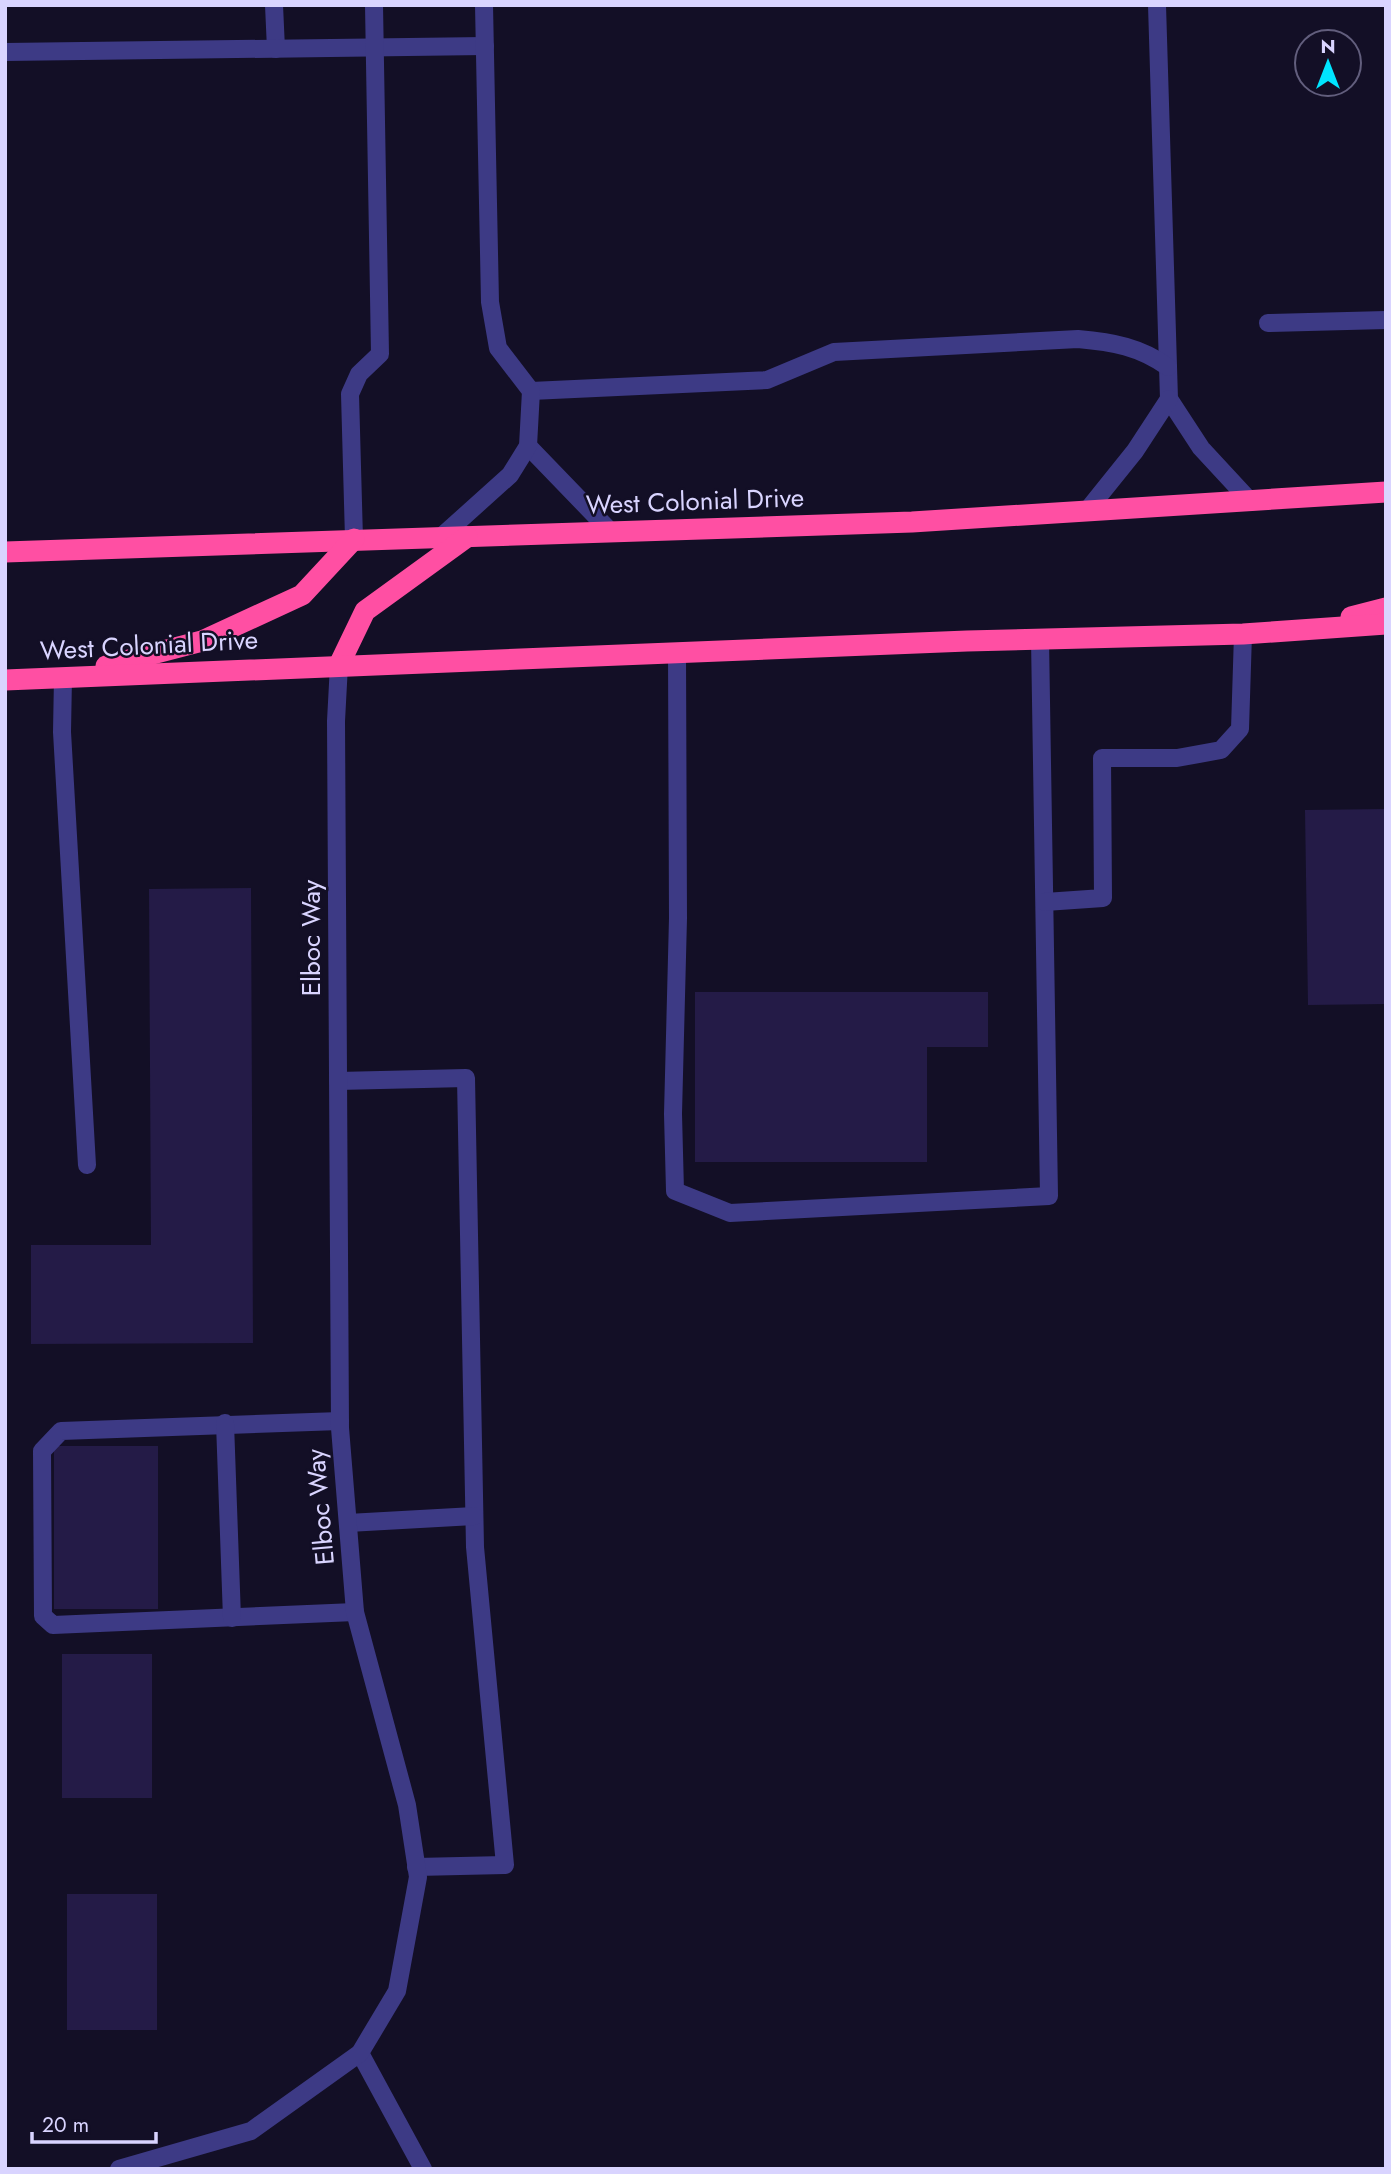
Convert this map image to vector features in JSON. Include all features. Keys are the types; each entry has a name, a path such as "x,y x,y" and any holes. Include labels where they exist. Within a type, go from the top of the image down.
{"highway":[{"name":"West Colonial Drive","path":"5,552 611,532 1086,512 1386,492"},
{"path":"339,665 365,611 467,537"},
{"path":"64,677 202,641 247,623 302,595 354,539"},
{"path":"1305,628 1386,608"},
{"name":"West Colonial Drive","path":"5,680 677,652 1243,634 1386,624"}],"street":[{"path":"274,5 276,49"},
{"path":"354,539 350,394 359,374 380,354 374,5"},
{"path":"441,537 510,475 528,446 531,391 498,348 490,302 484,5"},
{"path":"1157,5 1169,399 1201,448 1251,502"},
{"path":"5,52 485,46"},
{"path":"1268,323 1386,320"},
{"path":"531,391 767,380 834,352 1078,339 1114,342 1138,349 1168,368"},
{"path":"1086,512 1135,451 1169,399"},
{"path":"528,446 611,532"},
{"path":"1045,902 1103,898 1102,758 1177,758 1221,750 1240,729 1243,634"},
{"path":"677,652 678,918 673,1114 675,1191 730,1213 1049,1196 1040,639"},
{"name":"Elboc Way","path":"119,2169 251,2131 360,2053 397,1991 418,1877 407,1805 355,1612 340,1421 336,721 339,665"},
{"path":"64,677 62,732 87,1165"},
{"path":"338,1081 466,1078 474,1516 484,1664 505,1865 416,1867"},
{"path":"340,1421 61,1431 42,1451 43,1616 53,1625 355,1612"},
{"path":"226,1423 232,1618"},
{"path":"348,1523 474,1516"},
{"path":"360,2053 422,2169"}],"building":[{"path":"1386,809 1386,1004 1308,1005 1305,810"},
{"path":"251,888 253,1343 31,1344 31,1245 151,1245 149,889"},
{"path":"695,992 988,992 988,1047 927,1047 927,1162 695,1162"},
{"path":"54,1446 158,1446 158,1609 54,1609"},
{"path":"62,1654 152,1654 152,1798 62,1798"},
{"path":"67,1894 157,1894 157,2030 67,2030"}]}
